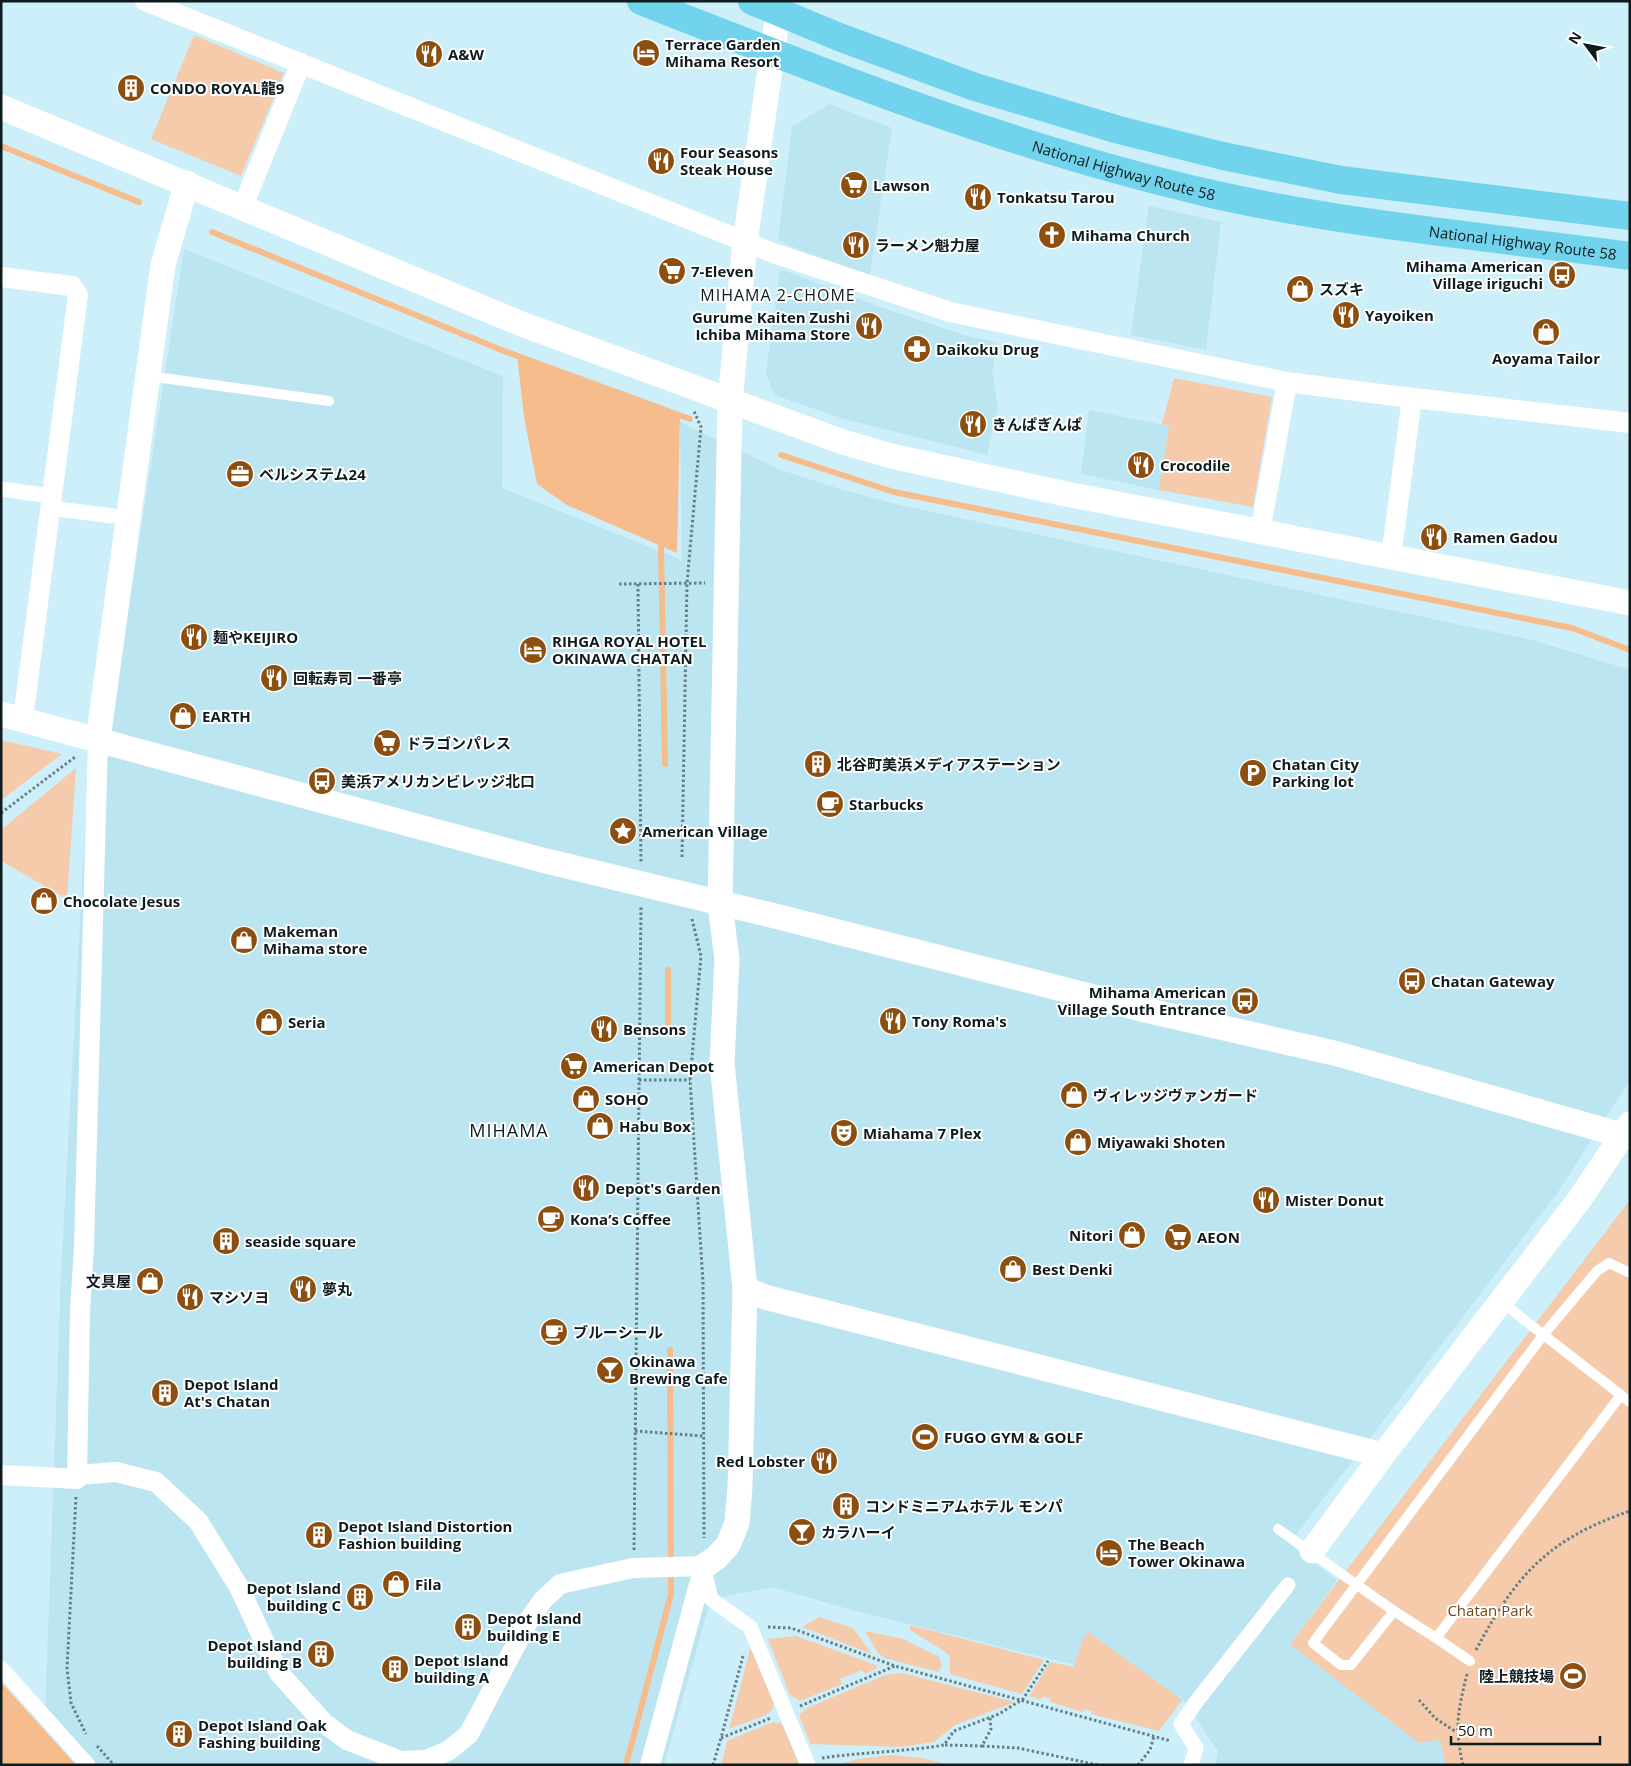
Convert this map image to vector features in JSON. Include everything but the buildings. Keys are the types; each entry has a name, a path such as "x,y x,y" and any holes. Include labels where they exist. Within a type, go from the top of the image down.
{"highway":[{"name":"National Highway Route 58","path":"641,1 968,126 1113,168 1212,194 1337,218 1630,256"},
{"path":"752,1 779,6 838,37 975,88 1119,130 1223,156 1341,180 1630,216"}],"street":[{"path":"145,1 773,253 950,312 1287,382 1630,422"},
{"path":"1,1476 77,1475 116,1472 156,1482 202,1528 239,1587 279,1673 324,1723 347,1740 401,1761 426,1760 448,1751 469,1734 530,1618 543,1600 560,1584 633,1568 704,1566 716,1558 728,1545 737,1523 740,1487 745,1289 722,1063 727,958 720,905 730,402 745,242 779,6"},
{"path":"243,206 301,64"},
{"path":"1,107 243,206 519,323 730,402 891,456 1066,494 1630,603"},
{"path":"77,1475 80,1311 84,1246 98,740 163,265 187,183"},
{"path":"1,277 72,286 78,295 51,502 12,716 542,860 641,885 675,891 720,905 775,916 1171,1017 1338,1054 1626,1130 1579,1200 1500,1301 1312,1551"},
{"path":"1260,532 1287,382"},
{"path":"1391,558 1412,398"},
{"path":"1,489 113,516"},
{"path":"745,1289 765,1297 1384,1456"},
{"path":"1,1467 77,1475"},
{"path":"704,1566 711,1599 750,1627 807,1762"},
{"path":"650,1765 704,1566"},
{"path":"1191,1765 1196,1748 1181,1724 1196,1702 1288,1585"},
{"path":"1,1668 88,1765"}],"lane":[{"path":"148,376 329,401"},
{"path":"1394,1611 1359,1658 1351,1665 1341,1665 1312,1643 1544,1334 1597,1270 1609,1264 1630,1273"},
{"path":"1500,1301 1630,1402"},
{"path":"1436,1638 1621,1395"},
{"path":"1278,1529 1312,1551 1394,1611 1470,1661"}],"path":[{"path":"682,857 687,583 701,427 699,419 688,407"},
{"path":"618,584 679,583"},
{"path":"633,1568 641,885 638,584"},
{"path":"1,813 98,740"},
{"path":"686,917 693,919 701,956 690,1080 703,1282 704,1566"},
{"path":"639,1080 690,1080"},
{"path":"635,1431 703,1436"},
{"path":"77,1475 67,1668 71,1703 84,1732 114,1765"},
{"path":"1463,1765 1456,1732 1460,1704 1470,1661 1494,1615 1521,1578 1553,1547 1600,1521 1630,1511"},
{"path":"750,1627 791,1628 895,1666 1023,1699 1196,1748"},
{"path":"944,1745 954,1731 990,1718 1023,1699 1048,1662"},
{"path":"1419,1700 1435,1718 1456,1732"},
{"path":"982,1746 991,1729 990,1718"},
{"path":"1138,1765 1150,1750 1154,1736"},
{"path":"713,1765 721,1738"},
{"path":"807,1762 861,1752 913,1750 944,1745 1018,1748 1098,1765"}],"shaded area":[{"path":"829,104 892,128 870,275 805,252 778,240 792,127"},
{"path":"1149,206 1221,222 1206,350 1131,335"},
{"name":"American Village","path":"184,249 503,376 502,488 682,560 680,422 778,469 843,490 904,506 1536,641 1630,670 1630,1080 1558,1192 1289,1544 1337,1580 1290,1644 1441,1740 1446,1765 1215,1765 1218,1751 1182,1698 1071,1664 852,1610 772,1587 711,1599 664,1765 86,1765 45,1718 61,1275 89,754 110,756 98,740 133,582"},
{"path":"780,269 880,307 964,335 998,343 992,371 998,407 987,455 844,419 774,395 766,373"},
{"path":"517,355 680,415 677,553 567,505 537,484 524,417"},
{"path":"1089,410 1169,426 1159,490 1081,474"},
{"path":"1,1682 76,1765 1,1765"}],"green space":[{"path":"194,35 284,73 241,176 151,139"},
{"path":"1174,378 1272,397 1253,507 1159,490 1169,426 1162,424"},
{"path":"1,740 62,754 1,800"},
{"path":"76,768 67,899 1,861 1,830"},
{"name":"Chatan Park","path":"1630,1200 1630,1765 1446,1765 1440,1740 1419,1743 1290,1644"},
{"path":"819,1617 853,1628 872,1654 802,1627"},
{"path":"910,1625 1044,1660 1022,1694 950,1674 950,1657 944,1651 910,1630"},
{"path":"865,1631 903,1639 939,1657 942,1665 938,1672 885,1658 878,1653"},
{"path":"1088,1632 1182,1700 1159,1731 1091,1714 1092,1711 1084,1709 1083,1712 1050,1702 1050,1698 1042,1697 1041,1700 1029,1696 1050,1662 1074,1667 1082,1641"},
{"path":"796,1636 876,1665 877,1668 865,1674 862,1670 840,1679 842,1684 800,1701 790,1695 768,1639"},
{"path":"751,1646 774,1703 772,1710 768,1714 729,1729"},
{"path":"902,1673 1015,1702 955,1725 934,1742 901,1747 811,1744 800,1719 800,1714 807,1708 885,1675"},
{"path":"773,1722 782,1724 799,1765 721,1765 727,1741"},
{"path":"891,1755 922,1758 950,1765 836,1765 858,1759"}],"waterway":[{"path":"1,146 139,202"},
{"path":"212,232 504,351 690,419"},
{"path":"781,455 894,492 1572,628 1630,650"},
{"path":"661,546 665,764"},
{"path":"668,970 668,1026"},
{"path":"626,1765 671,1594 670,1350"}],"place":[{"name":"Terrace Garden Mihama Resort","path":"646,53"},
{"name":"A&W","path":"429,54"},
{"name":"CONDO ROYAL龍9","path":"131,88"},
{"name":"Four Seasons Steak House","path":"661,161"},
{"name":"Lawson","path":"854,185"},
{"name":"Tonkatsu Tarou","path":"978,197"},
{"name":"Mihama Church","path":"1052,235"},
{"name":"ラーメン魁力屋","path":"856,245"},
{"name":"7-Eleven","path":"672,271"},
{"name":"Mihama American Village iriguchi","path":"1562,275"},
{"name":"スズキ","path":"1300,289"},
{"name":"Yayoiken","path":"1346,315"},
{"name":"Gurume Kaiten Zushi Ichiba Mihama Store","path":"869,326"},
{"name":"Aoyama Tailor","path":"1546,332"},
{"name":"Daikoku Drug","path":"917,349"},
{"name":"きんぱぎんぱ","path":"973,424"},
{"name":"Crocodile","path":"1141,465"},
{"name":"ベルシステム24","path":"240,474"},
{"name":"Ramen Gadou","path":"1434,537"},
{"name":"麺やKEIJIRO","path":"194,637"},
{"name":"RIHGA ROYAL HOTEL OKINAWA CHATAN","path":"533,650"},
{"name":"回転寿司 一番亭","path":"274,678"},
{"name":"EARTH","path":"183,716"},
{"name":"ドラゴンパレス","path":"387,743"},
{"name":"北谷町美浜メディアステーション","path":"818,764"},
{"name":"Chatan City Parking lot","path":"1253,773"},
{"name":"美浜アメリカンビレッジ北口","path":"322,781"},
{"name":"Starbucks","path":"830,804"},
{"name":"American Village","path":"623,831"},
{"name":"Chocolate Jesus","path":"44,901"},
{"name":"Makeman Mihama store","path":"244,940"},
{"name":"Chatan Gateway","path":"1412,981"},
{"name":"Mihama American Village South Entrance","path":"1245,1001"},
{"name":"Tony Roma's","path":"893,1021"},
{"name":"Seria","path":"269,1022"},
{"name":"Bensons","path":"604,1029"},
{"name":"American Depot","path":"574,1066"},
{"name":"ヴィレッジヴァンガード","path":"1074,1095"},
{"name":"SOHO","path":"586,1099"},
{"name":"Habu Box","path":"600,1126"},
{"name":"Miahama 7 Plex","path":"844,1133"},
{"name":"Miyawaki Shoten","path":"1078,1142"},
{"name":"Depot's Garden","path":"586,1188"},
{"name":"Mister Donut","path":"1266,1200"},
{"name":"Kona’s Coffee","path":"551,1219"},
{"name":"Nitori","path":"1132,1235"},
{"name":"AEON","path":"1178,1237"},
{"name":"seaside square","path":"226,1241"},
{"name":"Best Denki","path":"1013,1269"},
{"name":"文具屋","path":"150,1281"},
{"name":"夢丸","path":"303,1289"},
{"name":"マシソヨ","path":"190,1297"},
{"name":"ブルーシール","path":"554,1332"},
{"name":"Okinawa Brewing Cafe","path":"610,1370"},
{"name":"Depot Island At's Chatan","path":"165,1393"},
{"name":"FUGO GYM & GOLF","path":"925,1437"},
{"name":"Red Lobster","path":"824,1461"},
{"name":"コンドミニアムホテル モンパ","path":"846,1506"},
{"name":"カラハーイ","path":"802,1532"},
{"name":"Depot Island Distortion Fashion building","path":"319,1535"},
{"name":"The Beach Tower Okinawa","path":"1109,1553"},
{"name":"Fila","path":"396,1584"},
{"name":"Depot Island building C","path":"360,1597"},
{"name":"Depot Island building E","path":"468,1627"},
{"name":"Depot Island building B","path":"321,1654"},
{"name":"Depot Island building A","path":"395,1669"},
{"name":"陸上競技場","path":"1573,1676"},
{"name":"Depot Island Oak Fashing building","path":"179,1734"}],"district":[{"name":"MIHAMA 2-CHOME","path":"778,295"},
{"name":"MIHAMA","path":"509,1130"}]}
